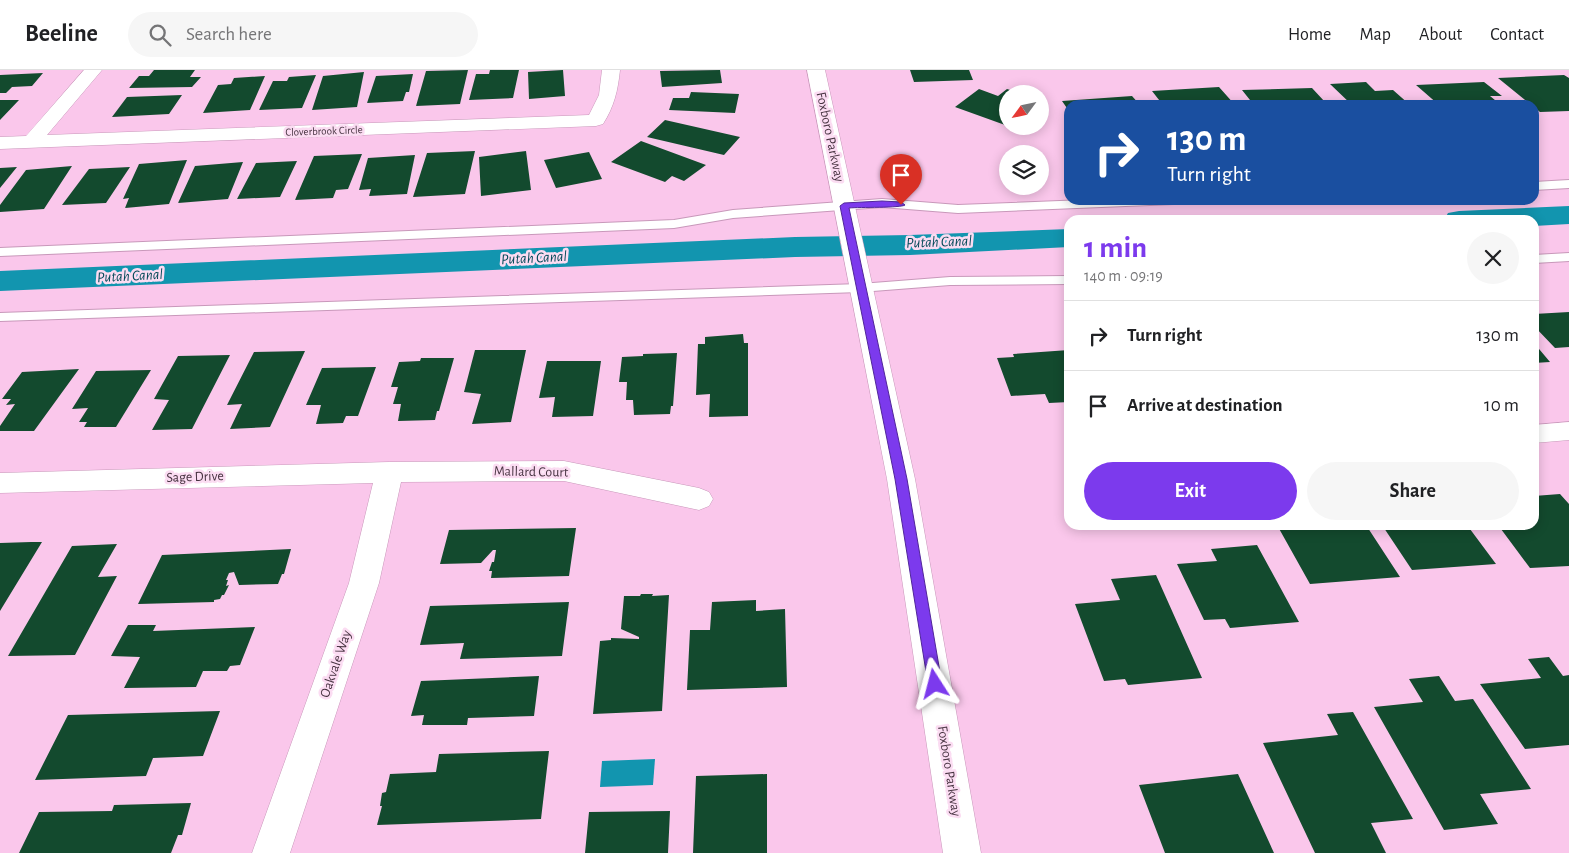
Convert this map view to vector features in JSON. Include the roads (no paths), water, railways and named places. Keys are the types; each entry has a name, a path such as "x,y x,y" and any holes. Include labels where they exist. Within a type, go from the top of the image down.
{"street":[{"path":"31,142 93,70"},
{"name":"Cloverbrook Circle","path":"0,143 596,120 608,95 611,70"},
{"name":"Foxboro Parkway","path":"816,70 913,543 962,853"},
{"path":"1539,434 1569,431"},
{"name":"Mallard Court","path":"389,472 564,471 700,499"},
{"name":"Sage Drive","path":"0,483 389,472"},
{"name":"Oakvale Way","path":"270,853 364,583 389,472"}],"lane":[{"path":"1539,186 1569,184"},
{"path":"0,252 674,224 732,214 846,215 882,203 958,209 1064,205"},
{"path":"1539,259 1569,257"},
{"path":"0,317 859,278 950,282 1064,280"}],"water":[{"path":"655,759 653,785 600,787 602,761"}],"waterway":[{"name":"Putah Canal","path":"1539,216 1569,215"},
{"name":"Putah Canal","path":"0,281 795,247 910,245 1064,238"}]}
